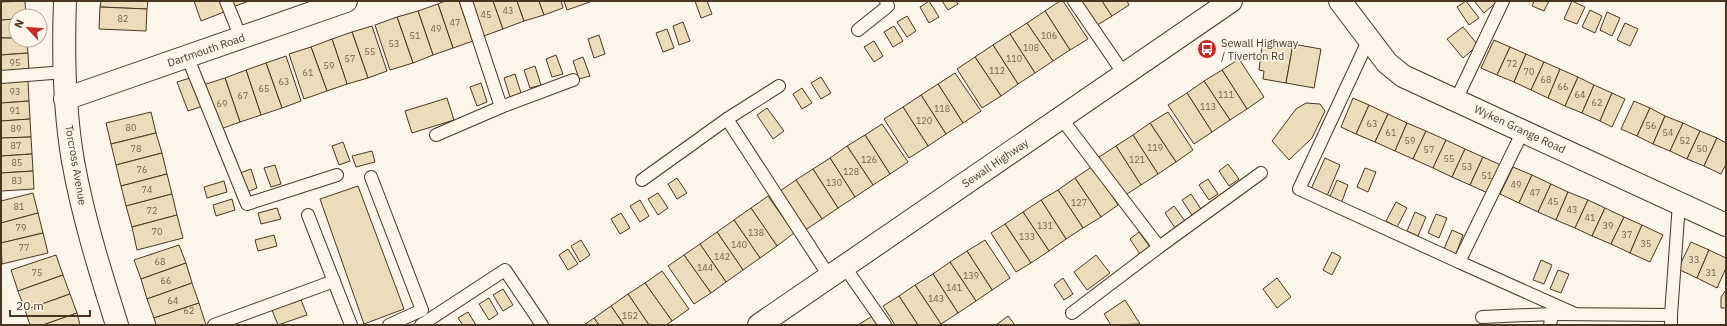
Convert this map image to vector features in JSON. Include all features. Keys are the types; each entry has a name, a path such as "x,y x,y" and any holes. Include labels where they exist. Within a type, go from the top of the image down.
{"street":[{"name":"Torcross Avenue","path":"65,1 64,34 66,99 74,162 92,242 116,325"},
{"name":"Dartmouth Road","path":"66,99 346,1"},
{"name":"Sewall Highway","path":"758,325 1231,1"},
{"name":"Wyken Grange Road","path":"1340,1 1387,63 1395,71 1726,225"}],"lane":[{"path":"226,1 241,38"},
{"path":"466,1 501,106"},
{"path":"1074,1 1124,74"},
{"path":"1456,100 1503,1"},
{"path":"858,30 890,3"},
{"path":"1369,40 1299,189 1575,314"},
{"path":"187,56 247,204 337,175"},
{"path":"1,77 65,72"},
{"path":"436,135 501,106 573,80"},
{"path":"642,180 727,119 779,86"},
{"path":"1061,118 1159,247"},
{"path":"727,119 837,271 885,325"},
{"path":"1459,262 1523,131"},
{"path":"1072,313 1260,173"},
{"path":"371,177 422,310 388,325"},
{"path":"1482,317 1551,319 1575,314 1671,320 1678,203"},
{"path":"308,216 351,325"},
{"path":"421,325 504,270 542,325"},
{"path":"214,325 334,281"}],"building":[{"path":"25,1 25,8 8,8 8,20 1,20 1,2"},
{"path":"101,1 148,1 147,9 100,7"},
{"path":"194,1 220,1 224,12 201,21"},
{"path":"227,1 249,1 230,8"},
{"path":"445,1 459,1 473,41 453,48 438,4"},
{"path":"468,1 493,1 503,29 481,37"},
{"path":"493,1 517,1 524,21 503,29"},
{"path":"517,1 539,1 544,15 524,21"},
{"path":"539,1 561,1 563,8 544,15"},
{"path":"564,1 589,1 590,2 567,10"},
{"path":"695,1 707,1 712,14 701,18"},
{"path":"929,1 939,17 929,23 920,7"},
{"path":"942,1 956,1 958,4 948,10"},
{"path":"1060,1 1063,1 1088,39 1070,50 1045,11"},
{"path":"1077,1 1102,1 1112,16 1094,27"},
{"path":"1102,1 1127,1 1129,5 1112,16"},
{"path":"1466,1 1479,18 1469,25 1457,7"},
{"path":"1474,1 1498,1 1484,13"},
{"path":"1534,1 1549,1 1544,11 1532,6"},
{"path":"1572,1 1585,7 1577,24 1564,19"},
{"path":"438,4 453,48 433,55 418,11"},
{"path":"100,7 147,9 146,31 99,29"},
{"path":"1590,10 1602,16 1595,33 1582,27"},
{"path":"418,11 433,55 413,63 397,17"},
{"path":"1045,11 1070,50 1053,61 1027,23"},
{"path":"1607,12 1620,18 1612,36 1600,30"},
{"path":"907,16 916,31 907,37 897,22"},
{"path":"397,17 413,63 390,70 375,25"},
{"path":"1,20 8,20 8,38 1,38"},
{"path":"683,22 690,41 679,45 673,26"},
{"path":"1027,23 1053,61 1035,73 1010,34"},
{"path":"1625,23 1638,29 1630,46 1617,40"},
{"path":"372,26 387,71 368,78 352,32"},
{"path":"894,26 903,41 893,47 884,32"},
{"path":"1463,27 1478,45 1463,58 1447,39"},
{"path":"667,29 674,48 663,52 656,33"},
{"path":"352,32 368,78 347,84 332,39"},
{"path":"1010,34 1035,73 1018,84 993,45"},
{"path":"599,35 605,54 594,58 588,39"},
{"path":"1,38 8,38 8,48 28,48 28,53 1,55"},
{"path":"332,39 347,84 327,91 311,47"},
{"path":"1494,40 1510,47 1497,75 1481,68"},
{"path":"874,41 883,56 874,62 864,47"},
{"path":"1277,41 1293,44 1286,83 1263,79 1264,71 1259,70 1262,46 1276,48"},
{"path":"1293,44 1321,49 1314,88 1286,83"},
{"path":"993,45 1018,84 1001,96 975,57"},
{"path":"311,47 327,91 304,99 289,54"},
{"path":"1510,47 1526,54 1514,82 1497,75"},
{"path":"28,53 29,72 1,74 1,55"},
{"path":"1526,54 1544,62 1531,90 1514,82"},
{"path":"556,55 563,74 552,77 546,59"},
{"path":"286,56 301,101 282,108 266,63"},
{"path":"583,57 590,76 579,79 573,61"},
{"path":"975,57 1001,96 982,108 957,69"},
{"path":"1239,59 1264,97 1247,109 1222,70"},
{"path":"1544,62 1560,69 1548,98 1531,90"},
{"path":"266,63 282,108 261,115 246,70"},
{"path":"535,66 541,85 530,88 524,70"},
{"path":"1560,69 1578,77 1565,106 1548,98"},
{"path":"246,70 261,115 240,122 225,78"},
{"path":"1222,70 1247,109 1230,120 1204,81"},
{"path":"955,73 981,111 963,123 938,84"},
{"path":"515,74 521,93 510,97 504,78"},
{"path":"193,77 203,106 188,111 177,82"},
{"path":"821,77 831,93 821,99 811,83"},
{"path":"1578,77 1594,85 1582,113 1565,106"},
{"path":"225,78 240,122 218,130 203,85"},
{"path":"28,81 29,101 1,103 1,83"},
{"path":"1204,81 1230,120 1212,132 1187,93"},
{"path":"481,83 487,102 477,106 470,87"},
{"path":"938,84 963,123 946,134 921,95"},
{"path":"1594,85 1612,93 1600,121 1582,113"},
{"path":"802,88 812,103 802,109 793,94"},
{"path":"1187,93 1212,132 1194,144 1168,105"},
{"path":"1612,93 1625,99 1612,127 1600,121"},
{"path":"921,95 946,134 928,146 903,107"},
{"path":"447,98 454,120 412,133 405,111"},
{"path":"1353,98 1369,105 1356,134 1341,127"},
{"path":"29,101 30,119 1,121 1,103"},
{"path":"1634,101 1650,108 1637,136 1621,129"},
{"path":"1306,103 1320,104 1325,111 1312,138 1289,160 1272,141 1296,109"},
{"path":"1369,105 1388,114 1375,142 1356,134"},
{"path":"903,107 928,146 909,158 884,119"},
{"path":"767,108 784,131 773,139 757,115"},
{"path":"1650,108 1665,116 1653,144 1637,136"},
{"path":"151,112 156,133 111,144 106,123"},
{"path":"1168,112 1193,150 1176,162 1150,123"},
{"path":"1388,114 1407,123 1395,151 1375,142"},
{"path":"1665,116 1683,123 1670,151 1653,144"},
{"path":"30,119 31,137 1,138 1,121"},
{"path":"1150,123 1176,162 1158,174 1133,135"},
{"path":"1407,123 1426,131 1413,159 1395,151"},
{"path":"1683,123 1700,131 1687,159 1670,151"},
{"path":"882,124 908,162 890,174 865,135"},
{"path":"1426,131 1446,140 1433,168 1413,159"},
{"path":"1700,131 1717,138 1704,166 1687,159"},
{"path":"156,133 162,153 116,165 111,144"},
{"path":"865,135 890,174 873,185 847,146"},
{"path":"1133,135 1158,174 1141,185 1116,146"},
{"path":"31,137 32,154 1,156 1,138"},
{"path":"1717,138 1726,143 1726,164 1721,174 1704,166"},
{"path":"1446,140 1465,149 1452,177 1433,168"},
{"path":"343,142 350,161 339,165 332,146"},
{"path":"847,146 873,185 855,197 830,158"},
{"path":"1116,146 1141,185 1124,196 1099,157"},
{"path":"1465,149 1483,157 1470,185 1452,177"},
{"path":"372,151 375,162 356,167 352,156"},
{"path":"162,153 167,174 121,186 116,165"},
{"path":"32,154 33,171 1,173 1,156"},
{"path":"1483,157 1503,166 1490,194 1470,185"},
{"path":"830,158 855,197 838,208 813,169"},
{"path":"1325,158 1340,165 1327,196 1311,189"},
{"path":"1228,164 1239,179 1229,186 1219,171"},
{"path":"275,165 281,184 271,187 264,168"},
{"path":"1093,166 1118,205 1101,217 1075,178"},
{"path":"1513,167 1532,175 1519,203 1500,194"},
{"path":"1365,168 1376,172 1368,192 1357,187"},
{"path":"251,169 257,188 247,192 240,173"},
{"path":"813,169 838,208 822,219 796,180"},
{"path":"33,171 34,189 1,191 1,173"},
{"path":"167,174 172,194 126,206 121,186"},
{"path":"1532,175 1551,184 1538,212 1519,203"},
{"path":"677,178 687,193 677,199 668,184"},
{"path":"1075,178 1101,217 1083,228 1058,190"},
{"path":"1208,179 1218,194 1209,200 1199,185"},
{"path":"796,180 822,219 805,230 780,191"},
{"path":"1337,180 1348,185 1341,204 1329,199"},
{"path":"224,181 227,192 207,198 204,187"},
{"path":"1551,184 1568,192 1556,220 1538,212"},
{"path":"358,186 404,309 364,324 320,199"},
{"path":"1058,190 1083,228 1066,239 1041,200"},
{"path":"1568,192 1588,200 1575,228 1556,220"},
{"path":"33,193 38,213 1,223 1,201"},
{"path":"658,193 668,208 658,215 648,199"},
{"path":"172,194 177,215 132,227 126,206"},
{"path":"1191,194 1201,209 1192,215 1182,200"},
{"path":"768,196 794,233 777,246 751,208"},
{"path":"232,199 235,210 216,216 213,205"},
{"path":"640,200 649,216 640,222 630,206"},
{"path":"1041,200 1066,239 1049,251 1023,212"},
{"path":"1588,200 1605,208 1592,236 1575,228"},
{"path":"1396,202 1407,208 1397,227 1386,221"},
{"path":"1174,206 1185,221 1175,228 1165,213"},
{"path":"277,208 281,219 261,224 258,213"},
{"path":"751,208 777,246 760,258 734,220"},
{"path":"1605,208 1624,217 1611,244 1592,236"},
{"path":"1023,212 1049,251 1031,263 1005,224"},
{"path":"1415,212 1426,217 1418,236 1407,231"},
{"path":"38,213 43,233 1,243 1,223"},
{"path":"621,213 630,228 620,234 611,219"},
{"path":"1436,214 1447,218 1439,238 1428,233"},
{"path":"177,215 183,238 137,250 132,227"},
{"path":"1624,217 1642,225 1630,253 1611,244"},
{"path":"734,220 760,258 743,270 717,232"},
{"path":"1005,224 1031,263 1016,272 991,233"},
{"path":"1642,225 1663,235 1650,262 1630,253"},
{"path":"1452,230 1463,235 1456,254 1444,249"},
{"path":"717,232 743,270 726,282 700,244"},
{"path":"1139,232 1150,247 1140,254 1130,239"},
{"path":"43,233 48,253 2,264 1,243"},
{"path":"274,235 277,246 258,251 255,240"},
{"path":"581,240 590,255 580,262 571,246"},
{"path":"985,240 1010,278 992,290 967,251"},
{"path":"1691,242 1709,250 1697,278 1678,269"},
{"path":"700,244 726,282 711,293 684,255"},
{"path":"179,245 186,263 141,279 134,260"},
{"path":"568,249 578,264 568,270 559,255"},
{"path":"1709,250 1726,258 1726,268 1717,288 1697,278"},
{"path":"967,251 992,290 976,301 950,262"},
{"path":"1332,252 1341,257 1332,275 1323,270"},
{"path":"56,255 63,275 18,291 11,270"},
{"path":"684,255 711,293 694,304 668,266"},
{"path":"1096,255 1110,273 1087,290 1074,272"},
{"path":"1541,260 1552,265 1544,284 1533,280"},
{"path":"950,262 976,301 958,313 933,274"},
{"path":"186,263 192,283 147,299 141,279"},
{"path":"1558,270 1569,274 1561,293 1550,289"},
{"path":"662,271 689,309 672,321 645,283"},
{"path":"933,274 958,313 941,324 915,285"},
{"path":"63,275 70,294 25,310 18,291"},
{"path":"1063,278 1073,294 1064,300 1054,285"},
{"path":"1277,278 1291,297 1277,308 1263,289"},
{"path":"192,283 199,303 154,318 147,299"},
{"path":"645,283 672,321 666,325 649,325 628,294"},
{"path":"915,285 941,324 918,325 899,296"},
{"path":"503,289 513,305 503,311 493,295"},
{"path":"1726,290 1726,308 1721,308 1721,297"},
{"path":"70,294 77,313 43,325 30,325 25,310"},
{"path":"628,294 649,325 624,325 611,306"},
{"path":"899,296 918,325 895,325 883,306"},
{"path":"489,298 498,314 489,320 479,304"},
{"path":"301,300 307,315 278,325 272,310"},
{"path":"1125,300 1140,324 1111,325 1104,314"},
{"path":"199,303 206,325 156,325 154,318"},
{"path":"611,306 624,325 599,325 594,318"},
{"path":"468,312 476,325 463,325 458,318"},
{"path":"77,313 80,325 43,325"},
{"path":"874,315 881,325 858,325"},
{"path":"1008,316 1015,325 996,325"},
{"path":"594,318 599,325 584,325"}],"place":[{"name":"Sewall Highway / Tiverton Rd","path":"1207,49"}]}
